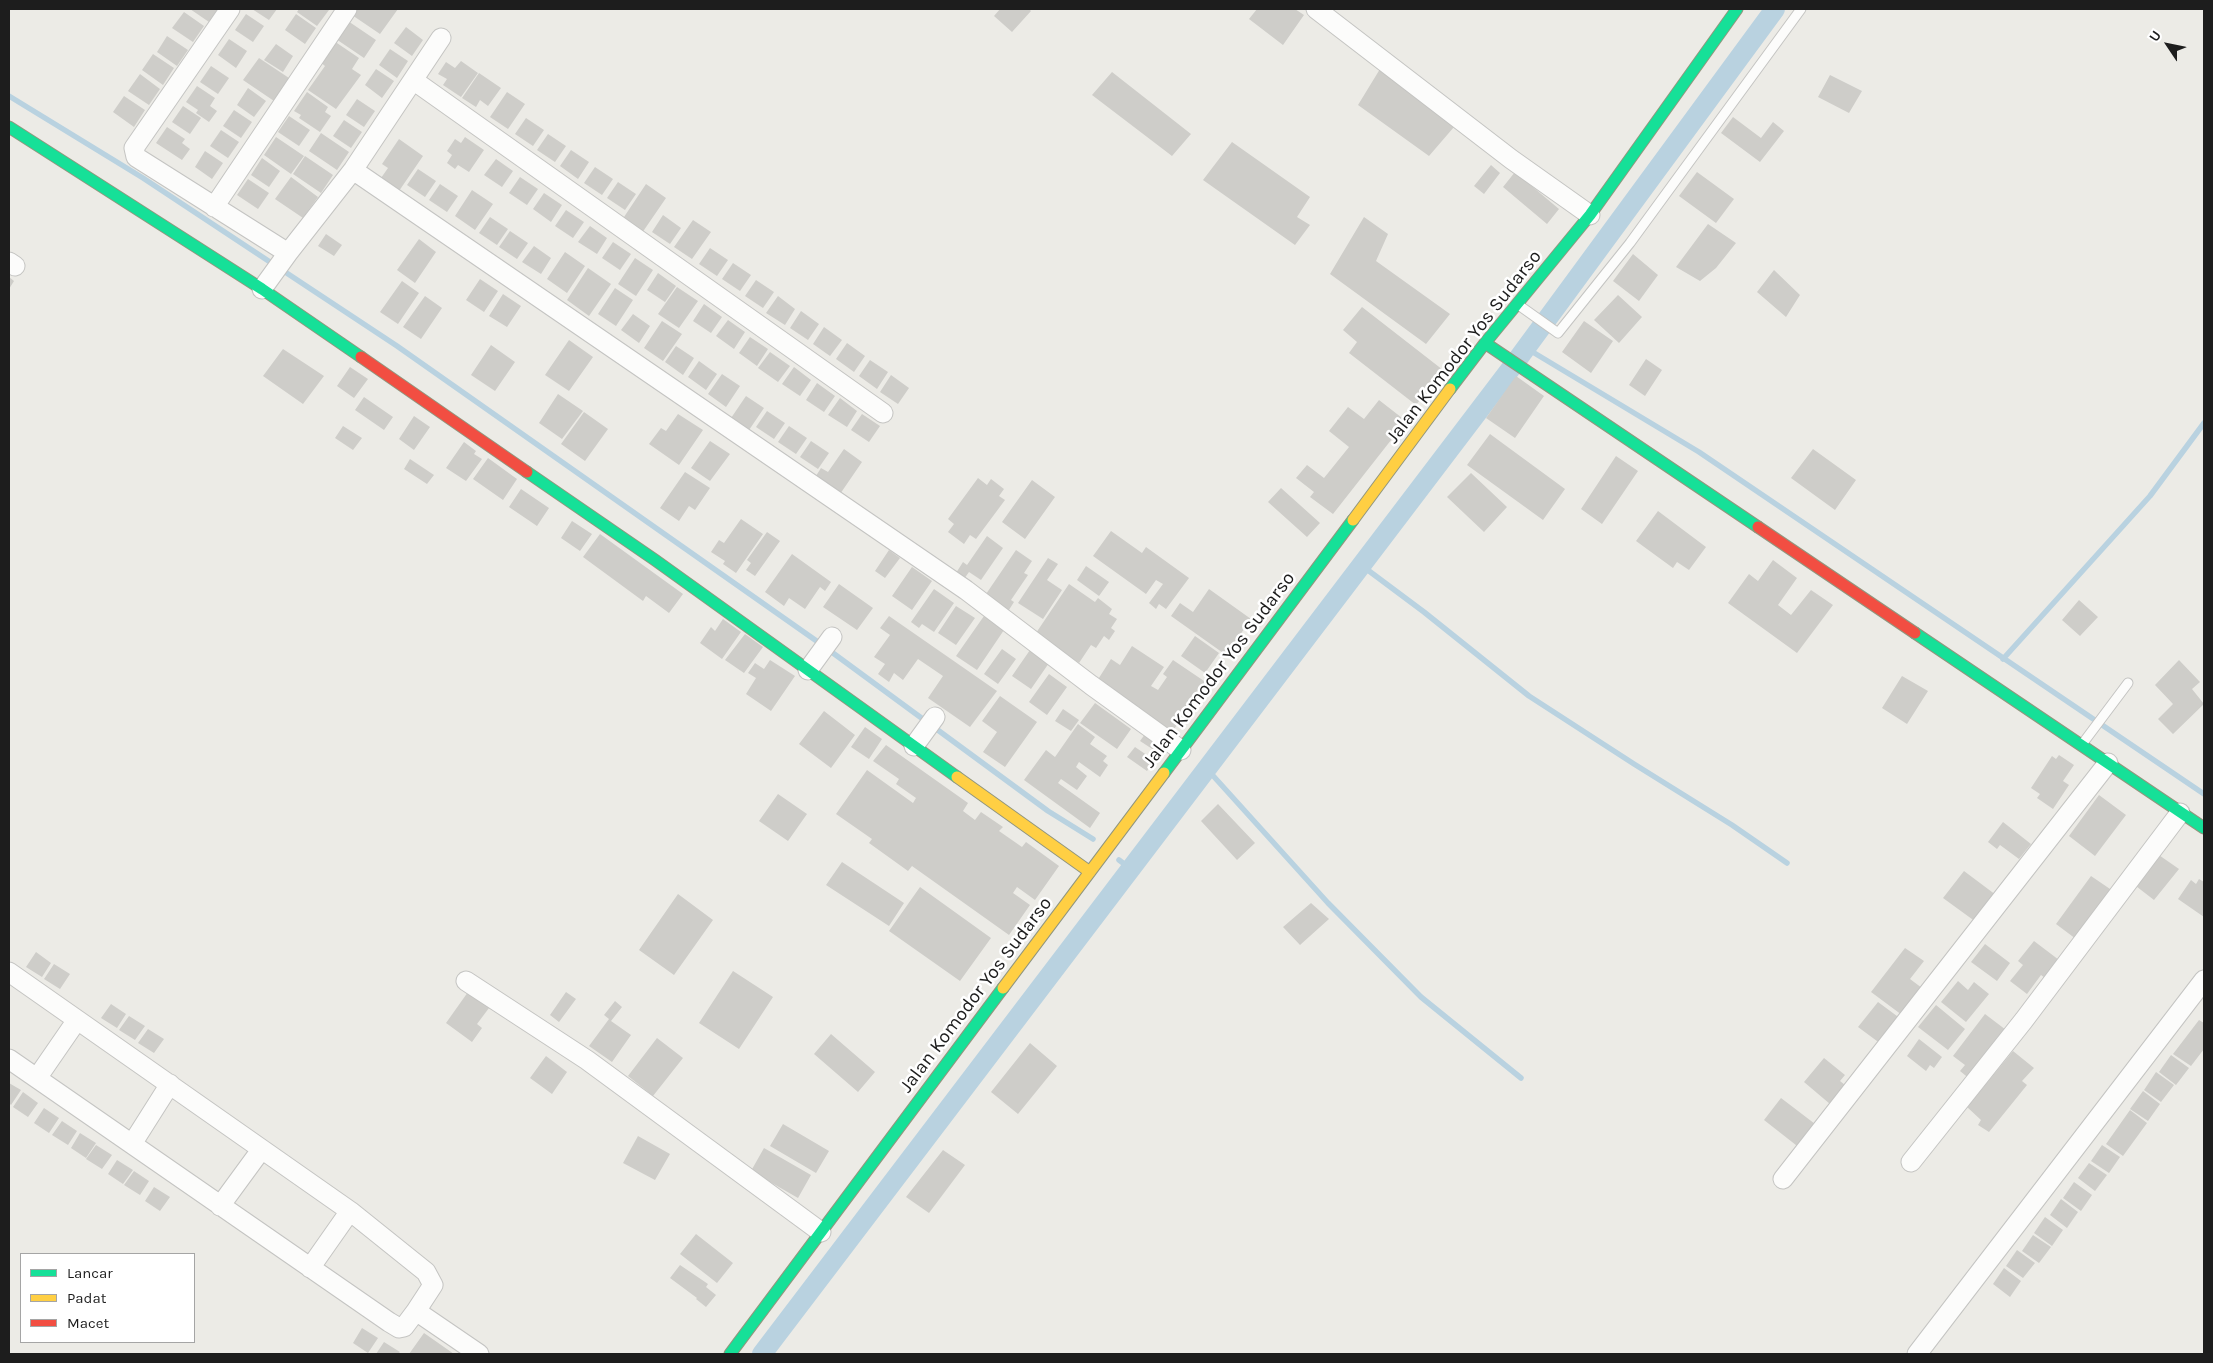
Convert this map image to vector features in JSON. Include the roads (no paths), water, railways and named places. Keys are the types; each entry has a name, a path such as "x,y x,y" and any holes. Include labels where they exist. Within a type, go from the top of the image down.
{"street":[{"path":"230,9 134,148 136,157 144,164 214,207 284,258"},
{"path":"214,207 347,9"},
{"path":"1316,9 1510,159 1590,215"},
{"name":"Jalan Komodor Yos Sudarso","path":"730,1354 1485,344 1590,215 1737,9"},
{"path":"266,285 284,258 353,170 440,38"},
{"path":"413,80 884,412"},
{"path":"9,127 266,285 655,560 813,664 918,740 1090,872"},
{"path":"353,170 966,590 1091,685 1181,750"},
{"path":"1485,344 2204,828"},
{"path":"813,664 832,637"},
{"path":"918,740 935,717"},
{"path":"1783,1179 2108,763"},
{"path":"1911,1162 2030,1013 2180,813"},
{"path":"9,972 350,1211 426,1272 433,1286 404,1327 399,1328 9,1059"},
{"path":"1917,1354 2204,980"},
{"path":"466,981 587,1060 820,1232"},
{"path":"37,1078 77,1020"},
{"path":"132,1144 170,1084"},
{"path":"220,1206 261,1150"},
{"path":"310,1268 350,1211"},
{"path":"416,1312 479,1354"}],"lane":[{"path":"1517,304 1558,333 1630,243 1800,9"},
{"path":"2082,745 2128,683"}],"waterway":[{"path":"762,1354 1509,371 1775,9"},
{"path":"9,96 143,178 397,346 818,642 1048,811 1093,839"},
{"path":"1526,348 1699,452 2204,794"},
{"path":"2003,659 2150,496 2204,423"},
{"path":"1361,565 1424,612 1529,696 1732,825 1787,863"},
{"path":"1207,769 1328,903 1421,997 1521,1078"},
{"path":"1119,860 1131,869"}]}
